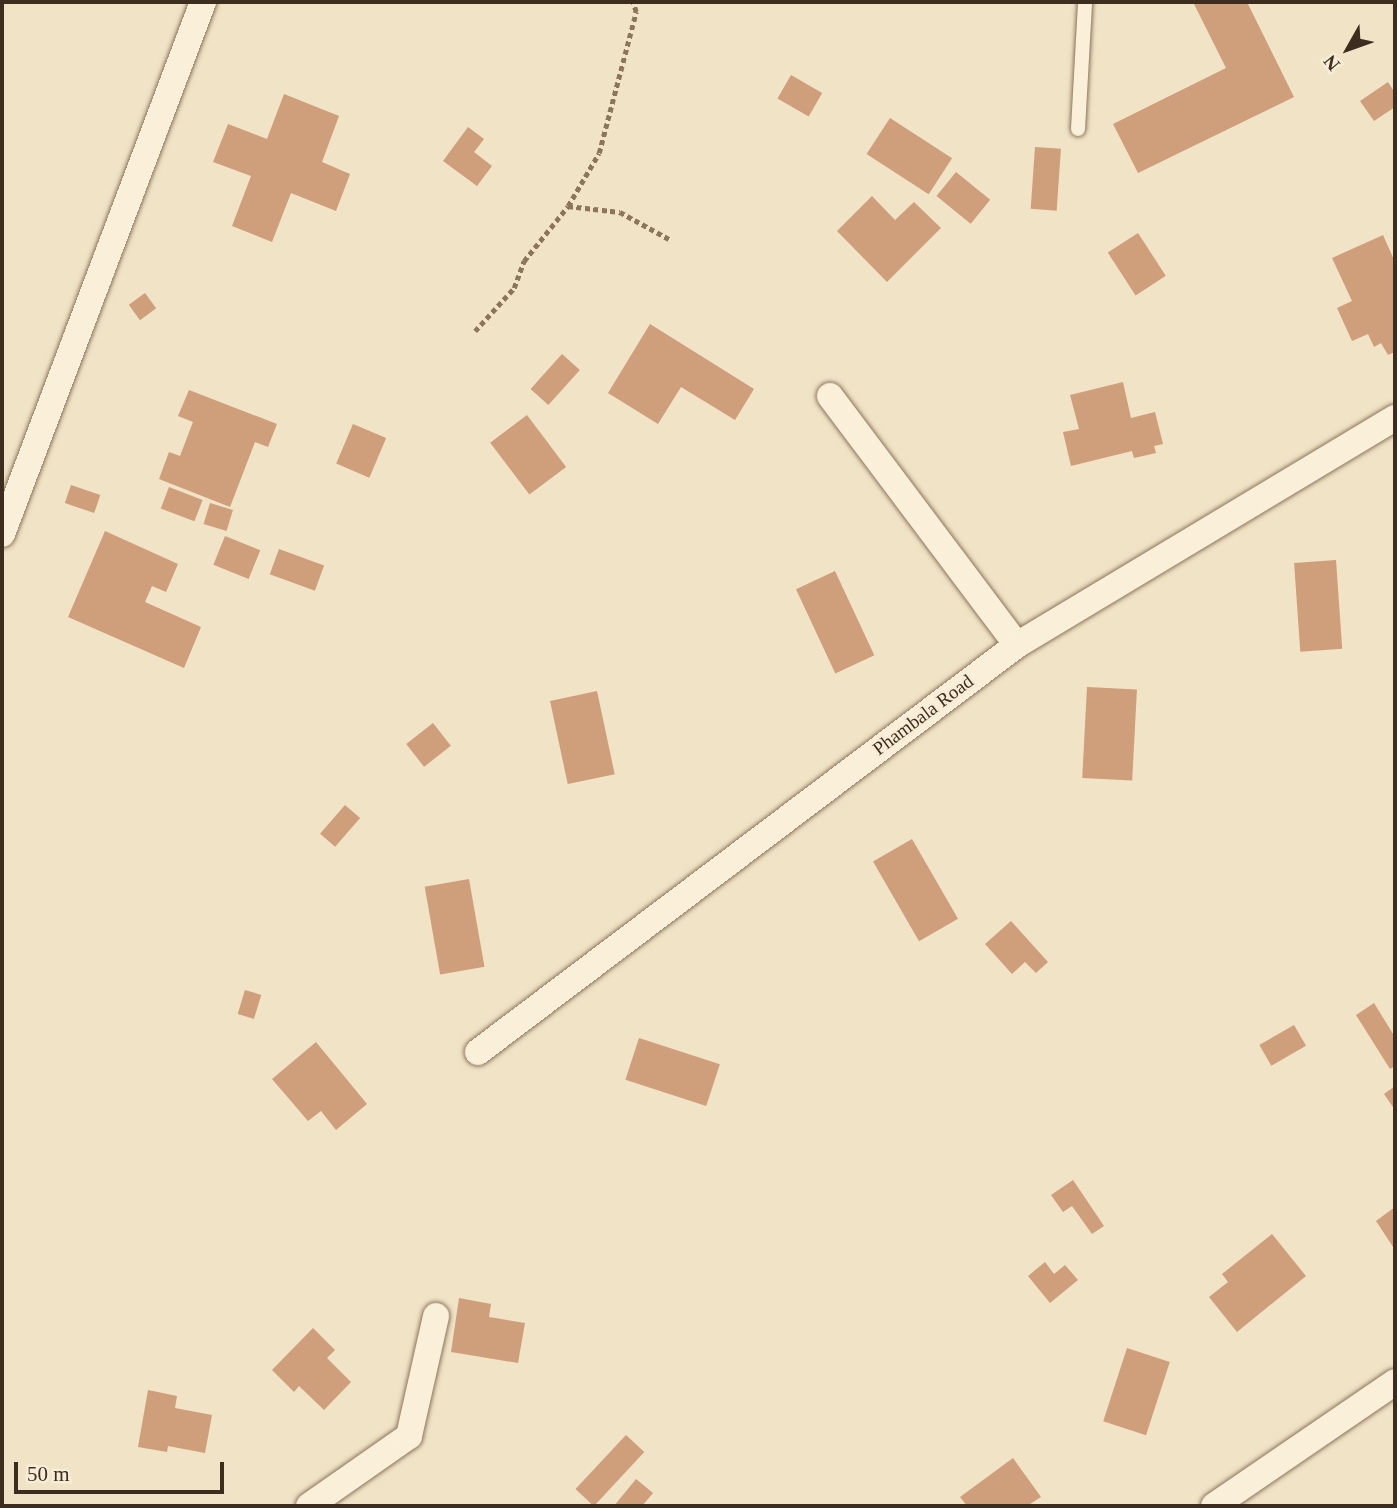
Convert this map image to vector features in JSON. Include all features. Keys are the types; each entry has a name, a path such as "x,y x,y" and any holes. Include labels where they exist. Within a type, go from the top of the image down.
{"street":[{"path":"2,534 203,2"},
{"path":"831,396 1017,645"},
{"name":"Phambala Road","path":"478,1052 1017,645 1395,418"},
{"path":"309,1506 409,1436 436,1316"},
{"path":"1214,1506 1247,1497 1395,1382"}],"lane":[{"path":"1078,129 1085,2"}],"path":[{"path":"475,331 514,288 524,261 568,206 599,153 636,12 633,2"},
{"path":"568,206 620,212 669,239"}],"building":[{"path":"1193,2 1247,2 1294,97 1138,173 1113,124 1226,68"},
{"path":"791,75 822,93 809,116 778,98"},
{"path":"1388,82 1395,93 1395,107 1374,121 1360,101"},
{"path":"284,94 339,116 322,162 350,174 336,211 291,193 272,242 232,226 251,176 213,162 228,124 267,139"},
{"path":"890,118 952,158 929,194 867,154"},
{"path":"468,127 484,139 474,152 492,166 477,186 443,161"},
{"path":"1035,147 1061,149 1057,211 1031,209"},
{"path":"956,172 990,200 971,224 936,196"},
{"path":"872,196 895,220 914,202 941,228 887,282 837,231"},
{"path":"1138,233 1166,276 1136,295 1108,253"},
{"path":"1383,235 1395,262 1395,352 1388,355 1381,343 1374,347 1368,334 1352,341 1337,308 1352,301 1332,258"},
{"path":"145,293 156,308 140,320 129,305"},
{"path":"650,324 754,389 735,420 681,387 658,424 608,393"},
{"path":"562,354 580,370 548,405 531,389"},
{"path":"1123,382 1131,418 1155,412 1163,444 1154,446 1156,453 1134,458 1132,451 1071,466 1063,432 1079,429 1070,395"},
{"path":"189,390 277,424 268,447 255,442 230,507 159,479 169,452 180,456 193,422 178,416"},
{"path":"527,415 566,467 529,495 490,443"},
{"path":"353,424 386,438 369,478 336,464"},
{"path":"71,485 100,495 94,513 65,503"},
{"path":"169,487 203,500 194,521 161,508"},
{"path":"210,503 233,510 227,531 204,524"},
{"path":"105,531 178,564 166,592 152,586 145,602 201,627 184,668 68,617"},
{"path":"225,536 260,550 249,579 213,565"},
{"path":"279,549 324,565 315,591 270,574"},
{"path":"1336,560 1342,649 1300,652 1294,563"},
{"path":"835,571 874,655 835,673 796,589"},
{"path":"1087,687 1137,690 1132,780 1082,778"},
{"path":"597,691 615,774 568,784 550,701"},
{"path":"433,723 451,746 424,767 406,744"},
{"path":"345,805 360,818 335,847 320,834"},
{"path":"912,839 958,919 919,941 873,862"},
{"path":"469,879 484,967 440,974 425,887"},
{"path":"1011,921 1048,962 1036,973 1025,962 1012,974 985,944"},
{"path":"245,990 261,995 254,1019 238,1014"},
{"path":"1374,1003 1395,1037 1395,1066 1390,1069 1356,1015"},
{"path":"1294,1025 1306,1046 1271,1066 1259,1045"},
{"path":"639,1038 720,1064 706,1106 625,1080"},
{"path":"316,1042 367,1104 336,1130 321,1111 308,1121 272,1079"},
{"path":"1395,1086 1395,1110 1384,1094"},
{"path":"1073,1180 1104,1226 1092,1234 1072,1206 1063,1212 1051,1195"},
{"path":"1395,1207 1395,1250 1376,1221"},
{"path":"1272,1234 1306,1276 1237,1332 1209,1297 1228,1282 1222,1274"},
{"path":"1045,1262 1054,1274 1065,1265 1078,1280 1050,1303 1028,1276"},
{"path":"459,1298 491,1304 489,1317 525,1323 518,1363 451,1352"},
{"path":"313,1328 335,1350 327,1358 351,1382 324,1410 299,1386 294,1392 272,1370"},
{"path":"1127,1348 1170,1362 1146,1435 1103,1421"},
{"path":"148,1390 177,1396 175,1408 212,1415 205,1453 168,1446 167,1452 138,1447"},
{"path":"626,1435 644,1452 594,1506 576,1489"},
{"path":"1013,1458 1041,1497 1027,1506 967,1506 960,1497"},
{"path":"636,1479 653,1493 642,1506 614,1506"}]}
